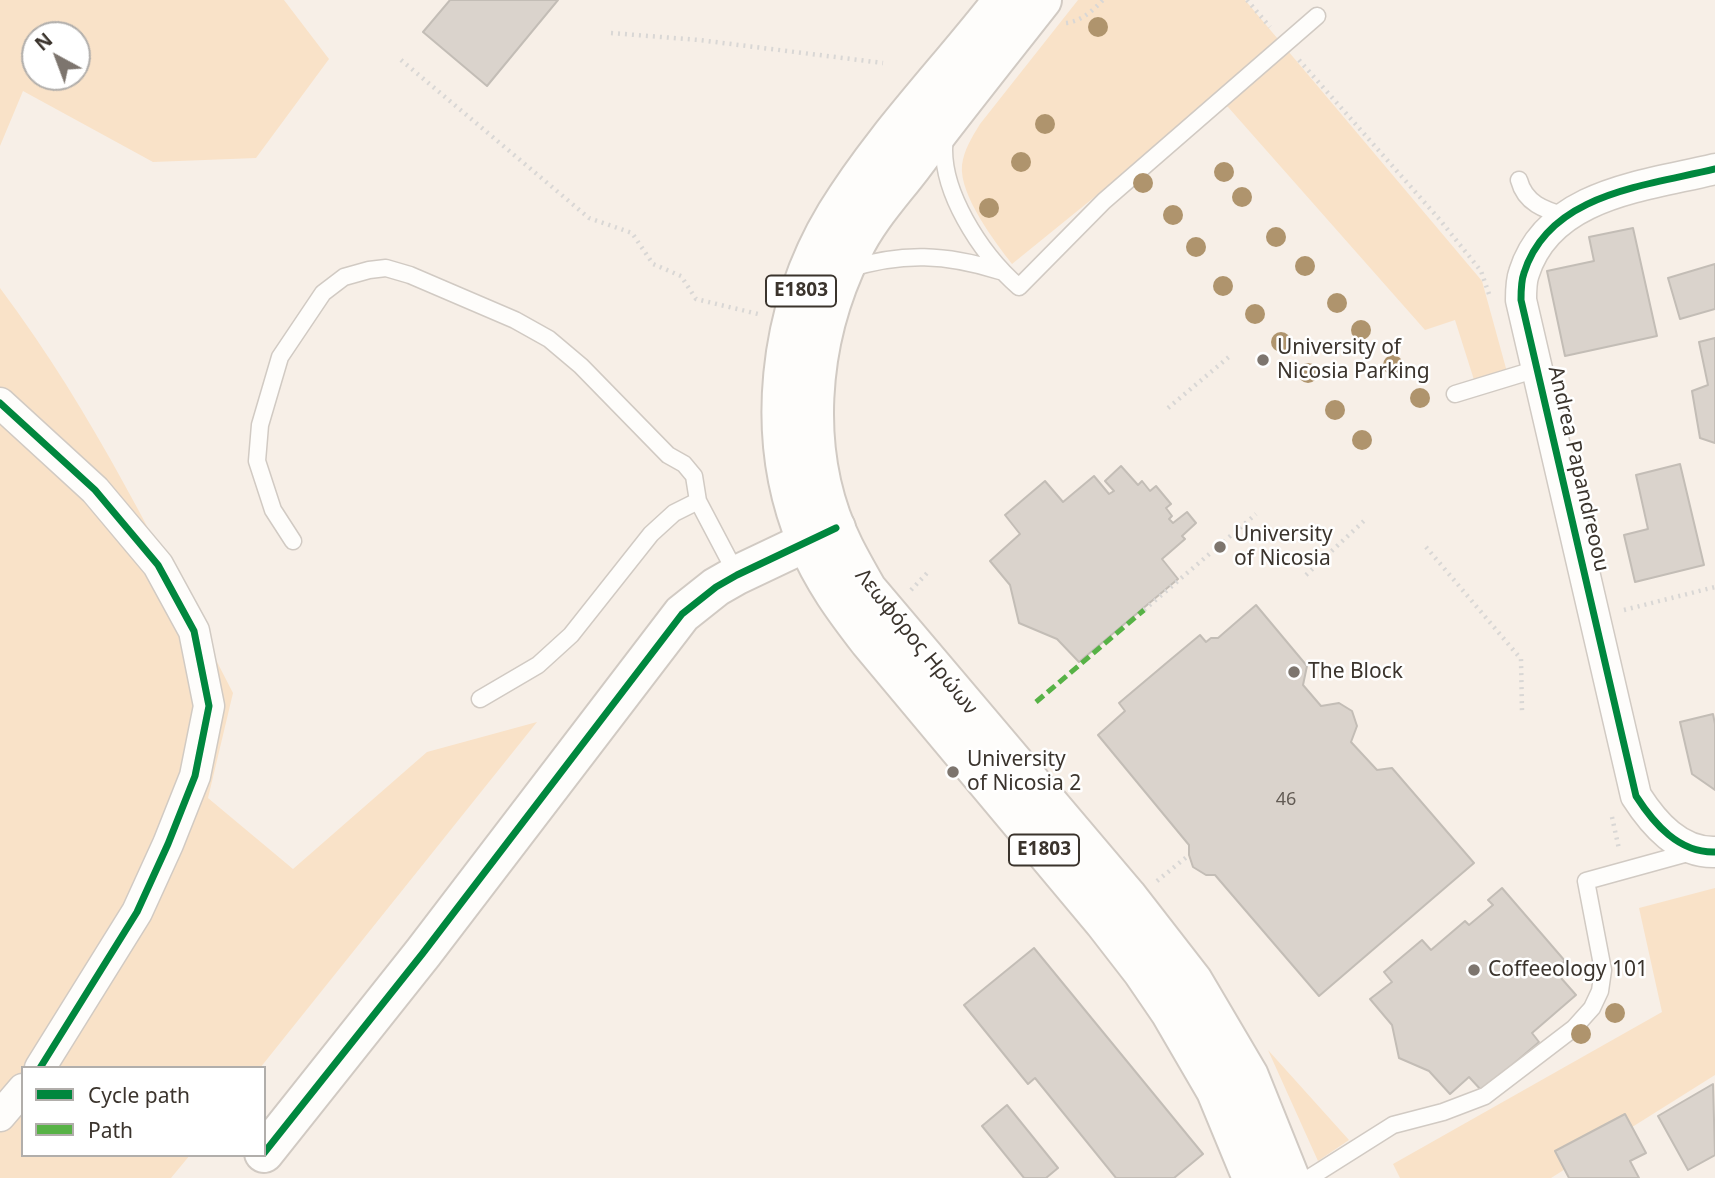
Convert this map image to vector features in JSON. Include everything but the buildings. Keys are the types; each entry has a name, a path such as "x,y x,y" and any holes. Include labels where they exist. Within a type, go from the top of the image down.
{"main road":[{"name":"Λεωφόρος Ηρώων","path":"1003,0 865,170 835,215 811,264 793,315 783,368 785,452 790,486 821,534 844,547 867,589 1135,906 1193,981 1249,1076 1290,1178"},
{"name":"Λεωφόρος Ηρώων","path":"1050,12 962,100 869,224 854,247 844,270 826,317 817,363 813,419 819,468 821,572 869,641 1142,971 1177,1023 1216,1091 1252,1178"},
{"path":"266,1150 423,953 682,614 716,587 821,534"},
{"path":"243,1178 260,1157"}],"street":[{"name":"Andrea Papandreoou","path":"1705,852 1677,841 1660,827 1636,796 1521,300 1523,274 1535,247 1554,225 1576,209 1600,198 1715,169"},
{"path":"0,403 95,490 158,565 194,631 209,706 195,776 169,844 137,912 93,987 41,1066"},
{"path":"0,1116 21,1090"}],"lane":[{"path":"962,100 947,127 944,157 947,172 965,220 1000,271 1020,287 1104,201 1317,16"},
{"path":"1519,180 1522,191 1533,203 1546,211 1566,216"},
{"path":"844,270 889,258 918,256 976,263 1000,271"},
{"path":"293,541 273,510 257,461 263,414 280,357 323,293 344,277 386,268 410,275 515,320 549,339 581,366 668,455 684,464 694,476 698,501 737,575"},
{"path":"1455,394 1537,369"},
{"path":"480,699 538,665 570,635 650,534 674,513 698,501"},
{"path":"1310,1178 1393,1125 1443,1112 1485,1096 1574,1028 1592,1009 1600,991 1603,970 1586,881 1705,852"}],"path":[{"path":"1050,12 1075,22 1090,13 1103,0"},
{"path":"1247,0 1432,210 1481,271 1485,280"},
{"path":"611,33 699,40 883,63"},
{"path":"401,60 589,218 632,233 653,264 681,276 696,299 760,315"},
{"path":"1168,408 1230,356"},
{"path":"1144,610 1256,514"},
{"path":"1306,575 1366,519"},
{"path":"1426,547 1521,659 1522,712"},
{"path":"908,593 930,570"},
{"path":"1595,618 1715,587"},
{"path":"1155,883 1189,855"}],"shaded area":[{"path":"0,0 284,0 329,59 256,158 153,162 23,91 0,146"},
{"path":"1078,0 1245,0 1482,281 1507,372 1475,383 1455,320 1425,330 1228,107 1220,104 1203,109 1012,264 972,204 963,177 963,159 980,124"},
{"path":"0,288 66,385 96,435 153,537 233,693 208,798 293,869 427,752 537,722 262,1066 21,1066 21,1157 188,1157 171,1178 0,1178"},
{"path":"1715,888 1715,1075 1551,1178 1400,1178 1393,1164 1662,1012 1639,908"},
{"path":"1268,1050 1349,1140 1318,1161"}],"marked path":[{"path":"1036,702 1144,610"}],"cycle path":[{"path":"1715,169 1631,188 1577,209 1555,225 1537,246 1521,286 1521,300 1636,796 1651,817 1669,835 1690,848 1715,852"},
{"path":"0,403 95,490 158,565 194,631 209,706 195,776 137,912 41,1066"},
{"path":"266,1150 423,953 682,614 716,587 737,575 836,528"}],"place":[{"name":"University of Nicosia Parking","path":"1263,360"},
{"name":"University of Nicosia","path":"1220,547"},
{"name":"The Block","path":"1294,672"},
{"name":"University of Nicosia 2","path":"953,772"},
{"name":"Coffeeology 101","path":"1474,970"}]}
